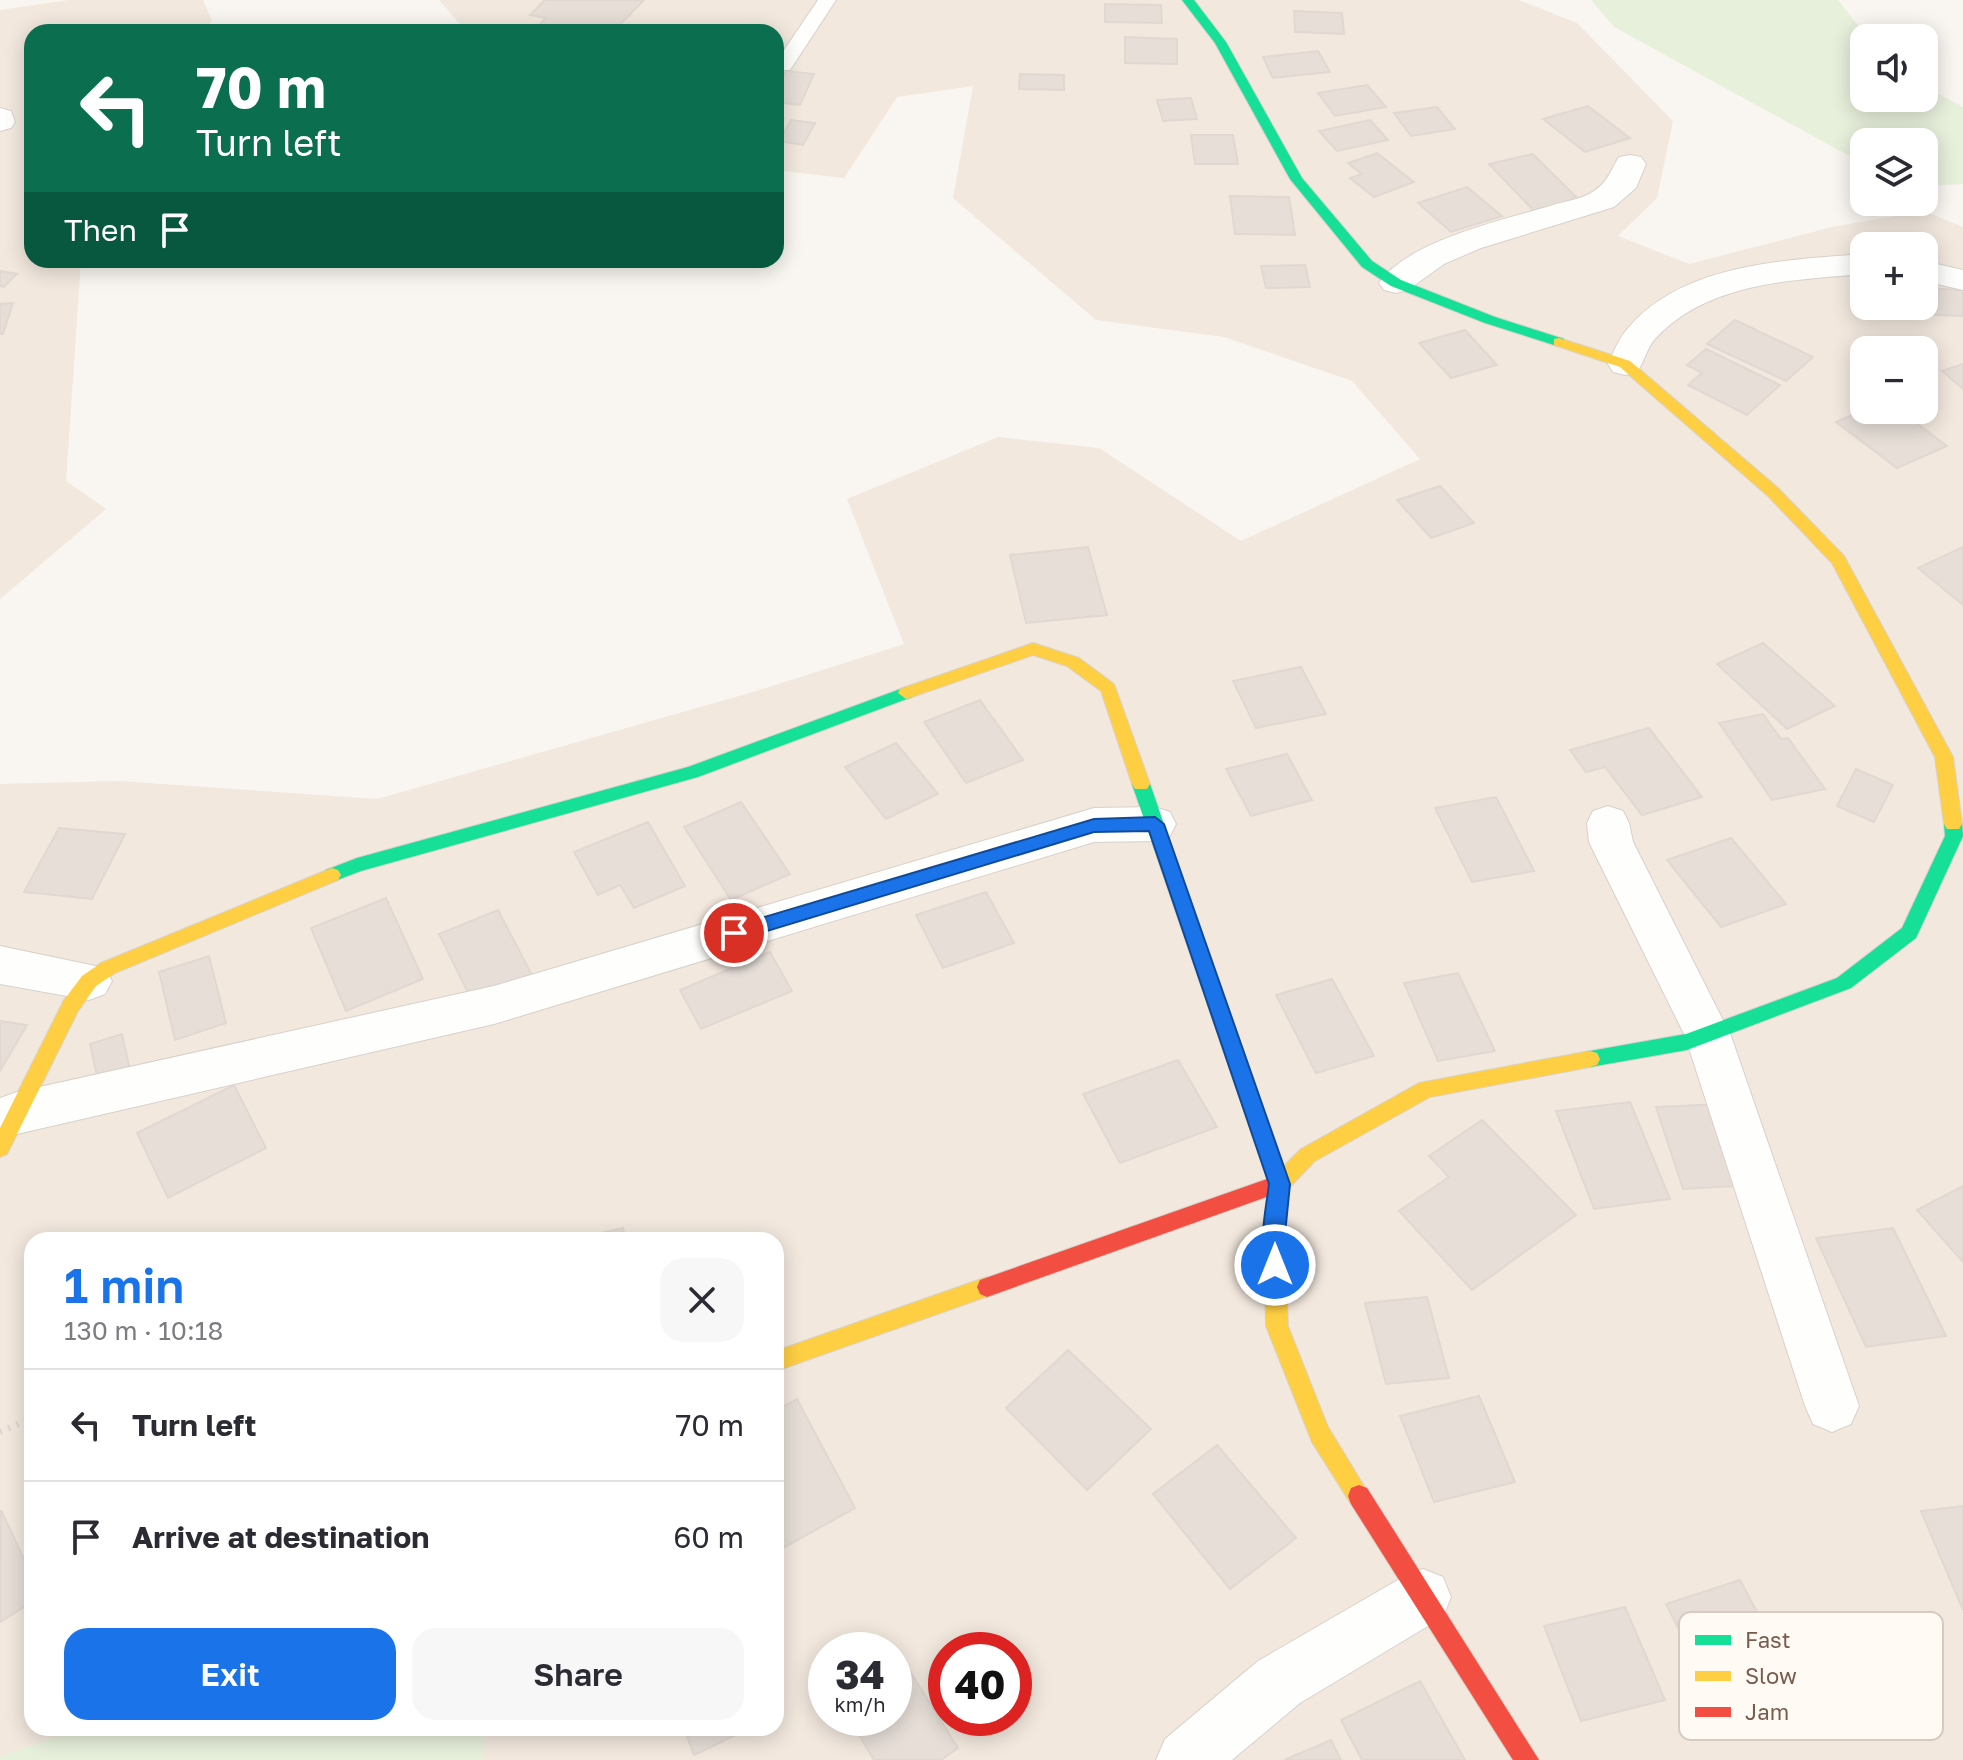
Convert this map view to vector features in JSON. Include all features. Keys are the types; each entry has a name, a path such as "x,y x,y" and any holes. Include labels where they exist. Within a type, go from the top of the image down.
{"street":[{"path":"784,1358 1279,1184 1308,1155 1426,1089 1687,1042 1844,983 1909,933 1958,835 1944,757 1838,560 1773,492 1625,364 1490,320 1396,283 1358,254 1296,179 1220,42 1188,0"},
{"path":"1396,283 1432,257 1469,241 1603,200 1625,181 1630,164"},
{"path":"1625,364 1641,333 1669,309 1728,281 1850,266"},
{"path":"1938,274 1963,280"},
{"path":"9,1130 71,1006 89,981 108,968 357,865 692,772 992,661 1033,649 1073,662 1108,688 1279,1184 1274,1234 1277,1326 1320,1434 1527,1760"},
{"path":"1608,823 1611,842 1708,1036 1832,1406"},
{"path":"9,1130 494,1005 1094,825 1155,824"},
{"path":"0,965 89,981"},
{"path":"1186,1760 1279,1682 1423,1597"}],"lane":[{"path":"784,64 827,0"}],"path":[{"path":"0,1432 24,1422"}],"shaded area":[{"path":"69,0 203,0 212,21 209,24 24,24 24,268 80,268 66,481 106,509 0,599 0,10"},
{"path":"439,0 1519,0 1577,23 1673,121 1657,198 1618,236 1689,264 1832,227 1895,216 1936,216 1963,227 1963,1760 0,1760 0,784 119,781 377,799 753,692 904,644 847,499 998,437 1099,448 1241,541 1420,459 1352,381 1224,337 1096,320 953,198 973,86 897,97 844,178 784,171 784,24 460,24"}],"green space":[{"path":"1591,0 1838,0 1857,24 1850,24 1850,112 1938,112 1938,94 1963,107 1963,184 1938,185 1938,128 1850,128 1850,156 1614,27"},
{"path":"56,1736 484,1736 483,1760 0,1760 0,1757"}],"building":[{"path":"545,0 644,0 621,24 540,24 546,18 530,15"},
{"path":"1105,4 1161,5 1162,23 1105,22"},
{"path":"1294,11 1342,13 1344,34 1295,32"},
{"path":"1125,37 1177,39 1177,64 1125,63"},
{"path":"1318,51 1330,72 1273,78 1263,57"},
{"path":"786,71 814,74 800,105 784,103"},
{"path":"1020,74 1064,75 1064,90 1019,89"},
{"path":"1367,85 1386,107 1335,116 1318,93"},
{"path":"1191,98 1197,119 1163,121 1157,100"},
{"path":"1588,106 1630,138 1585,152 1543,119"},
{"path":"1437,107 1455,129 1411,136 1394,113"},
{"path":"791,120 815,123 803,145 784,142 784,132"},
{"path":"1370,120 1388,140 1337,151 1319,131"},
{"path":"1191,135 1233,135 1238,164 1195,164"},
{"path":"1377,153 1414,182 1374,197 1350,178 1362,174 1348,163"},
{"path":"1533,154 1581,202 1535,212 1489,164"},
{"path":"1467,187 1502,216 1451,232 1418,203"},
{"path":"1230,196 1289,197 1295,235 1235,234"},
{"path":"1305,265 1310,287 1266,288 1261,266"},
{"path":"0,271 17,274 4,287 0,286"},
{"path":"1938,289 1963,290 1963,316 1938,315"},
{"path":"13,303 3,334 0,334 0,304"},
{"path":"1735,320 1813,357 1786,381 1707,344"},
{"path":"1465,330 1497,365 1451,378 1419,343"},
{"path":"1706,349 1780,385 1747,415 1688,385 1702,373 1687,365"},
{"path":"1963,364 1963,389 1942,371"},
{"path":"1850,416 1850,424 1918,424 1947,446 1897,468 1836,422"},
{"path":"1440,486 1474,523 1431,538 1397,500"},
{"path":"1088,547 1107,615 1026,623 1010,555"},
{"path":"1963,547 1963,605 1918,568"},
{"path":"1763,643 1835,706 1787,729 1717,664"},
{"path":"1301,667 1326,714 1256,728 1233,681"},
{"path":"980,700 1023,760 966,783 924,722"},
{"path":"1763,714 1781,739 1788,738 1825,789 1772,800 1719,723"},
{"path":"1649,728 1702,797 1642,815 1605,767 1586,772 1570,750"},
{"path":"896,743 938,794 886,819 845,767"},
{"path":"1287,754 1312,800 1251,816 1226,769"},
{"path":"1856,769 1893,785 1874,822 1837,806"},
{"path":"1496,797 1534,871 1472,882 1435,808"},
{"path":"741,802 790,874 731,900 684,827"},
{"path":"648,822 685,886 634,908 620,885 598,895 574,852"},
{"path":"59,828 125,834 92,899 24,892"},
{"path":"1731,838 1786,904 1721,927 1667,860"},
{"path":"986,892 1014,943 943,968 916,915"},
{"path":"386,898 423,979 346,1011 311,928"},
{"path":"498,910 532,975 472,1001 439,934"},
{"path":"770,952 792,991 701,1029 680,990"},
{"path":"209,956 226,1023 175,1040 159,972"},
{"path":"1458,973 1495,1051 1438,1061 1404,983"},
{"path":"1332,979 1374,1056 1316,1073 1276,995"},
{"path":"0,1021 27,1025 0,1071"},
{"path":"122,1034 130,1070 98,1081 90,1044"},
{"path":"1178,1060 1217,1127 1120,1163 1083,1094"},
{"path":"234,1085 266,1148 168,1198 137,1133"},
{"path":"1630,1102 1670,1199 1594,1209 1556,1111"},
{"path":"1723,1104 1751,1185 1683,1189 1656,1107"},
{"path":"1482,1120 1576,1215 1472,1290 1399,1211 1449,1177 1429,1156"},
{"path":"1963,1186 1963,1262 1917,1210"},
{"path":"1893,1228 1946,1336 1866,1347 1816,1238"},
{"path":"1427,1297 1449,1378 1386,1384 1365,1303"},
{"path":"1068,1350 1151,1429 1087,1490 1006,1408"},
{"path":"1479,1396 1515,1482 1434,1502 1400,1416"},
{"path":"797,1399 855,1508 784,1547 784,1406"},
{"path":"1217,1445 1296,1538 1230,1589 1153,1494"},
{"path":"1963,1506 1963,1610 1921,1511"},
{"path":"1,1510 24,1559 24,1607 0,1622"},
{"path":"1740,1580 1757,1612 1679,1612 1679,1630 1666,1604"},
{"path":"1625,1607 1665,1700 1581,1721 1544,1626"},
{"path":"912,1675 928,1700 928,1736 950,1736 958,1748 941,1760 874,1760 860,1736 912,1736"},
{"path":"1420,1681 1465,1760 1362,1760 1341,1720"},
{"path":"687,1736 733,1736 694,1755"},
{"path":"1331,1740 1341,1760 1284,1760"}],"traffic: fast":[{"path":"1188,0 1220,42 1296,179 1367,264 1396,283 1490,320 1559,342"},
{"path":"332,875 357,865 692,772 906,693"},
{"path":"1141,784 1257,1119"},
{"path":"1590,1059 1687,1042 1844,983 1909,933 1954,836 1953,824"}],"traffic: slow":[{"path":"1559,342 1625,364 1773,492 1838,560 1944,757 1953,824"},
{"path":"906,693 1033,649 1073,662 1108,688 1141,784"},
{"path":"0,1148 71,1006 89,981 108,968 332,875"},
{"path":"1359,1496 1320,1434 1277,1326 1274,1234 1279,1184 1308,1155 1426,1089 1590,1059"},
{"path":"784,1358 987,1287"}],"traffic: jam":[{"path":"987,1287 1279,1184 1257,1119"},
{"path":"1359,1496 1527,1760"}],"route":[{"path":"734,933 1094,825 1155,824 1279,1184 1274,1234 1275,1265"}]}
